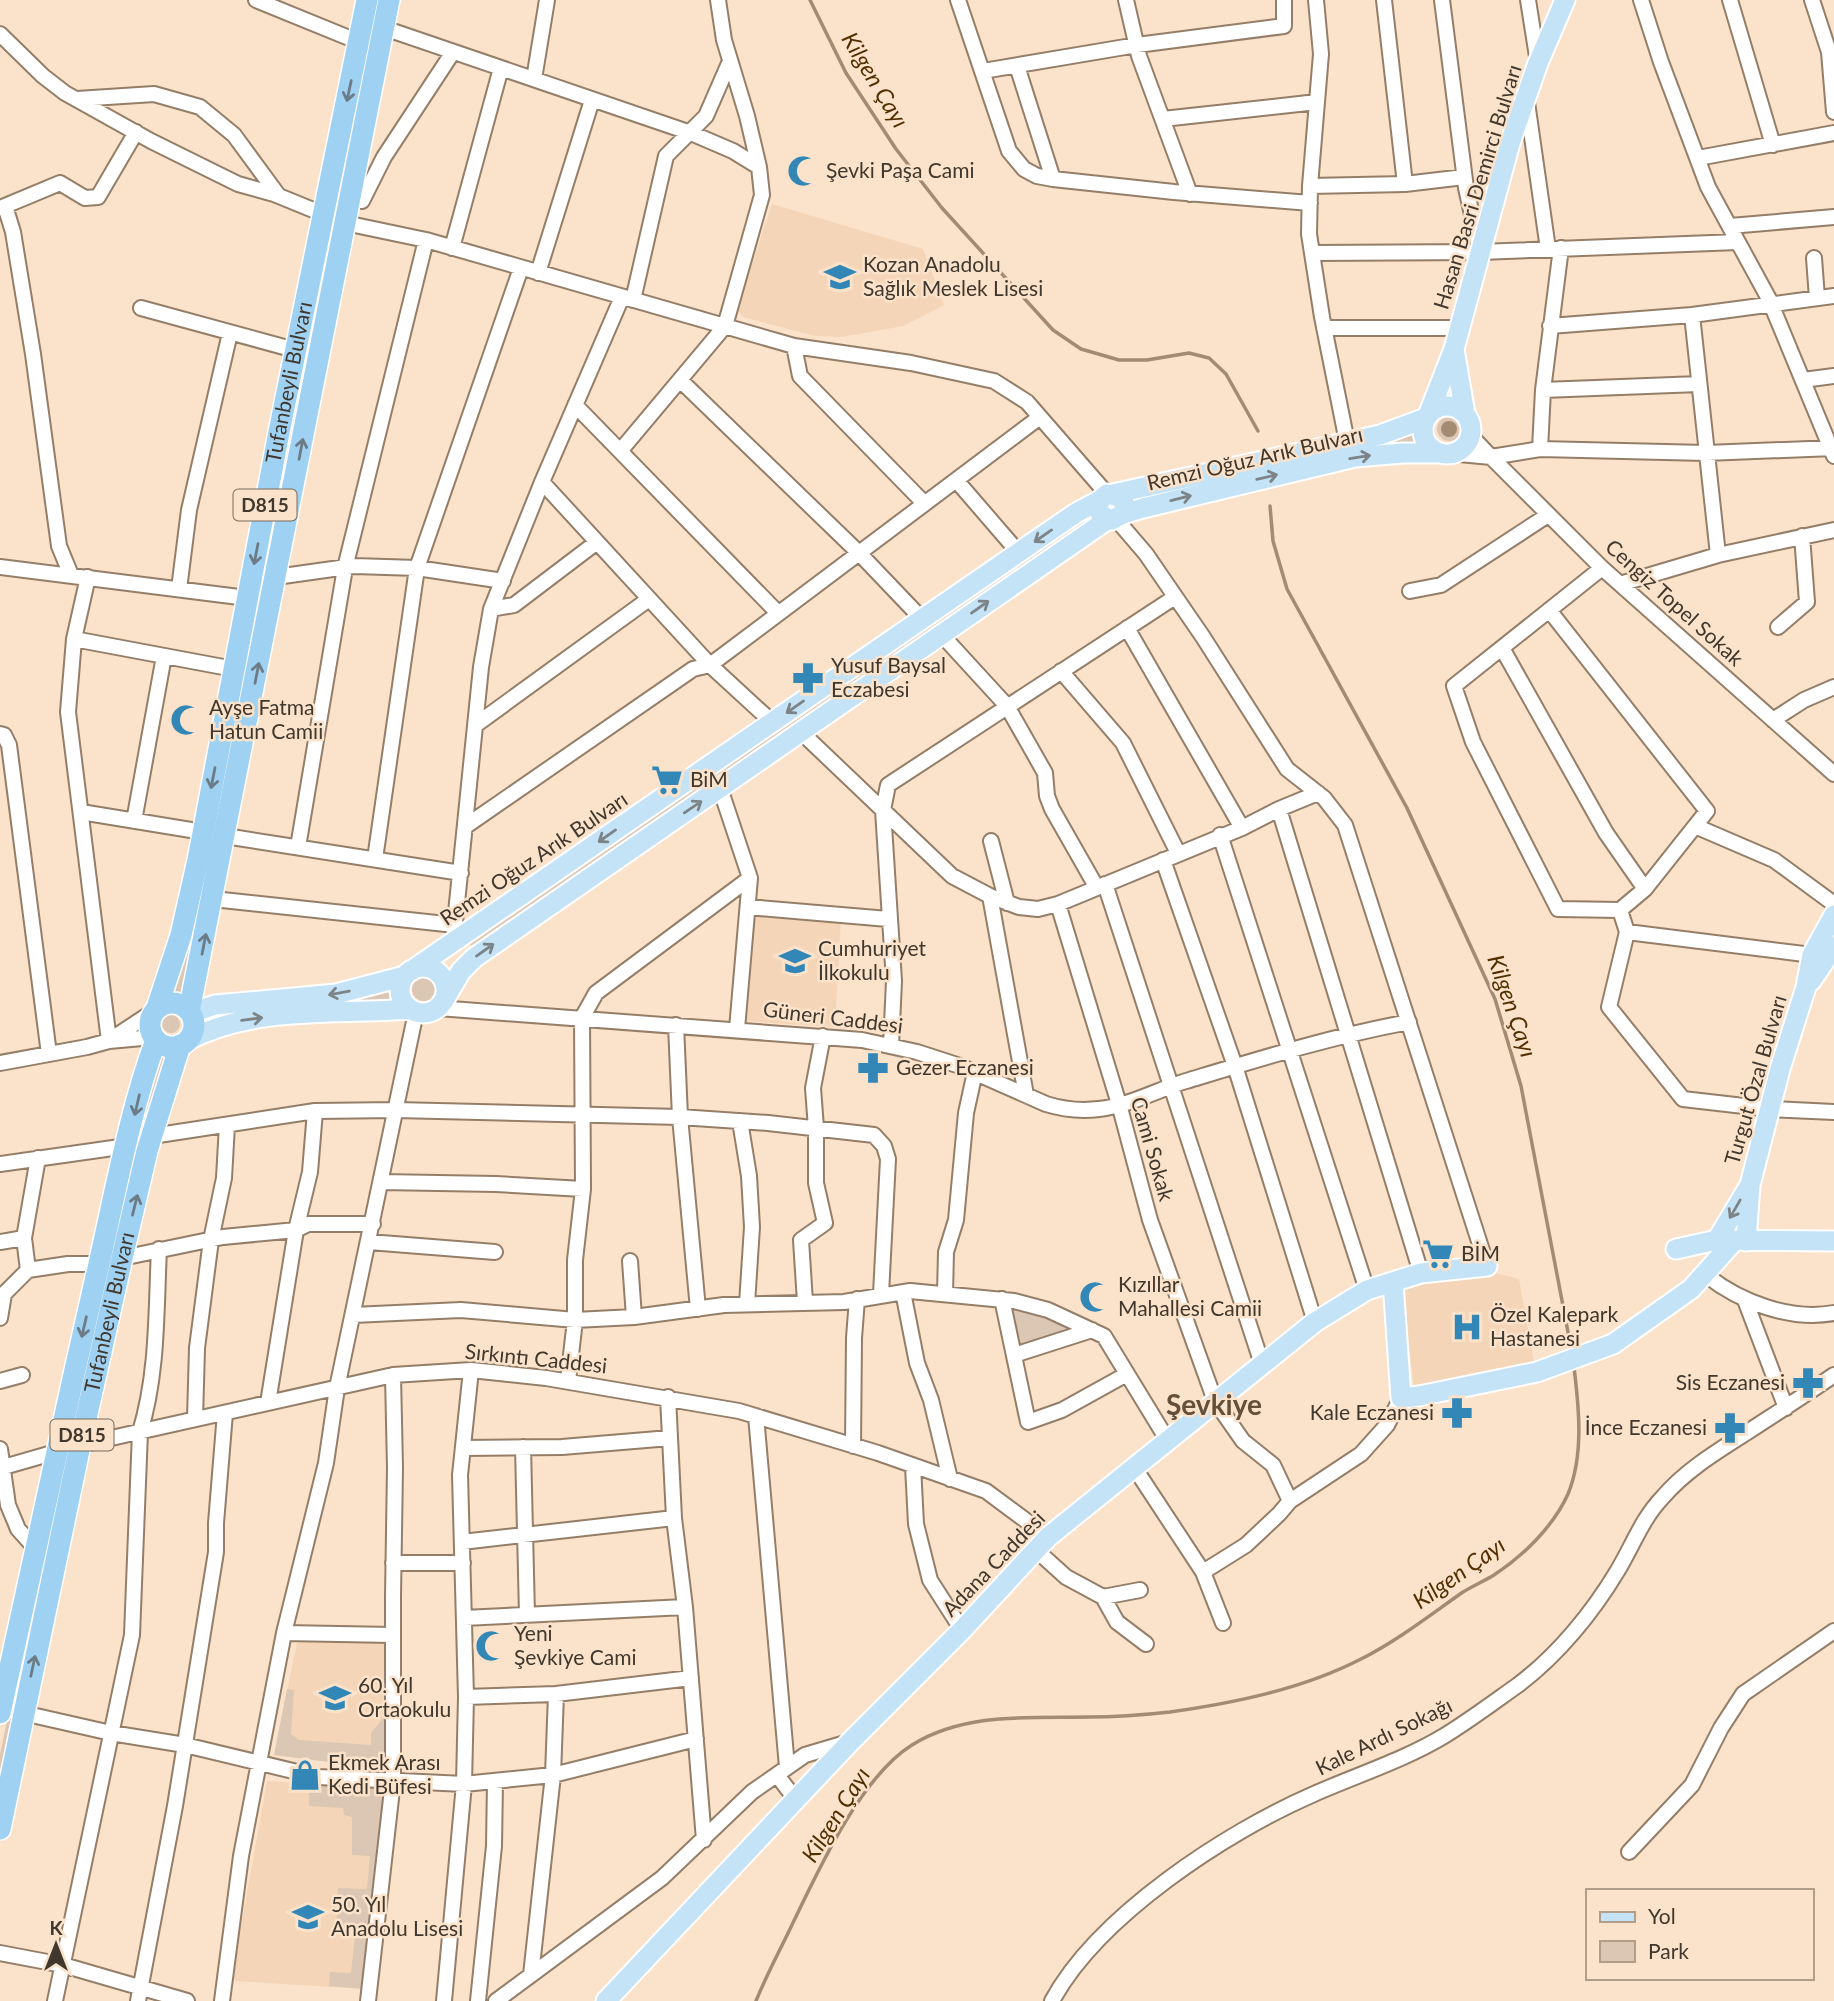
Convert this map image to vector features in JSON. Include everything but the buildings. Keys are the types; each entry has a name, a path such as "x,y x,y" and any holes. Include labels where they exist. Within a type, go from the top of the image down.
{"highway":[{"name":"Tufanbeyli Bulvarı","path":"0,1713 56,1451 144,1072 155,1038 150,1024 181,935 295,351 367,0"},
{"name":"Tufanbeyli Bulvarı","path":"0,1829 122,1258 152,1136 184,1043 193,1032 194,1023 190,1012 389,0"},
{"path":"156,1010 165,1004 174,1003 182,1005 190,1012"},
{"path":"155,1038 167,1046 184,1043"}],"main road":[{"name":"Hasan Basri Demirci Bulvarı","path":"1428,415 1454,349 1504,164 1526,97 1565,0"},
{"name":"Hasan Basri Demirci Bulvarı","path":"1454,349 1465,414"},
{"name":"Remzi Oğuz Arık Bulvarı","path":"408,973 454,934 1107,496 1391,432 1443,406 1459,409 1465,414"},
{"path":"1428,415 1423,424 1425,439 1434,450 1445,453 1462,449 1471,436 1471,428 1465,414"},
{"name":"Remzi Oğuz Arık Bulvarı","path":"441,1005 461,971 474,958 941,634 1116,518 1355,457 1445,453"},
{"path":"1107,496 1123,501 1116,518"},
{"name":"Turgut Özal Bulvarı","path":"1750,1185 1780,1069 1806,987 1812,955 1834,915"},
{"name":"Turgut Özal Bulvarı","path":"1806,987 1834,947"},
{"path":"190,1012 215,1005 336,994 425,967 439,974 446,987 441,1005"},
{"path":"408,973 402,982 401,997 413,1011"},
{"name":"Güneri Caddesi","path":"184,1043 224,1024 252,1018 413,1011 424,1013 441,1005"},
{"path":"1732,1241 1750,1185"},
{"path":"1393,1282 1401,1398 1537,1372 1613,1344 1692,1289 1732,1241 1750,1185"},
{"path":"1676,1249 1732,1241 1834,1241"},
{"name":"Adana Caddesi","path":"606,2001 1042,1543 1315,1322 1367,1290 1421,1272 1487,1266"},
{"path":"620,2001 855,1749 893,1699"}],"street":[{"path":"256,0 359,42"},
{"path":"534,79 547,0"},
{"path":"621,450 725,326 762,194 759,167 730,61 718,0"},
{"path":"958,0 1013,158 1030,173 1053,179 1190,194 1310,203"},
{"path":"1126,0 1137,45 1190,194"},
{"path":"983,71 1137,45 1284,26 1284,0"},
{"path":"1316,0 1321,54 1310,186 1309,234 1324,328 1347,442"},
{"path":"1384,0 1405,184"},
{"path":"1442,0 1464,177 1480,252"},
{"path":"1528,0 1538,63"},
{"path":"1445,453 1491,457 1540,449 1706,453 1833,451 1770,303 1709,187 1641,0"},
{"path":"1730,0 1773,145"},
{"path":"1812,0 1829,52 1834,113"},
{"path":"384,28 691,133 733,151 759,167"},
{"path":"0,34 43,76 76,99 136,132 238,184 278,195 345,223 426,240 794,346 911,363 994,381 1027,402 1107,496"},
{"path":"350,196 362,201 384,157 453,52"},
{"path":"213,899 454,934 481,667 491,609 575,405 628,298 666,156 706,116 730,61"},
{"path":"1017,65 1053,179"},
{"path":"452,248 501,68"},
{"path":"76,99 154,94 200,107 234,135 278,195"},
{"path":"1526,97 1555,249 1540,449"},
{"path":"538,273 592,100"},
{"path":"1163,119 1317,102"},
{"path":"71,575 59,545 57,514 31,340 13,232 3,207 60,183 85,198 98,197 136,132"},
{"path":"1698,158 1834,133"},
{"path":"1310,186 1405,184 1464,177"},
{"path":"1730,226 1834,217"},
{"path":"298,847 345,568 426,240"},
{"path":"1312,253 1480,252 1738,242"},
{"path":"1814,257 1817,298"},
{"path":"375,859 416,568 521,268"},
{"path":"1550,326 1692,315 1834,296"},
{"path":"141,308 295,351"},
{"path":"1692,315 1718,555"},
{"path":"1324,328 1459,328"},
{"path":"179,589 189,510 230,333"},
{"path":"794,346 800,376 924,503"},
{"path":"1803,380 1834,376"},
{"path":"680,380 859,553 922,619"},
{"path":"1543,390 1699,384"},
{"path":"575,405 778,613"},
{"path":"466,826 693,669 709,665 1040,417"},
{"name":"Cengiz Topel Sokak","path":"1471,436 1602,568 1834,774"},
{"path":"956,480 1019,553"},
{"path":"542,482 709,665 772,722"},
{"path":"1410,591 1441,585 1548,515"},
{"path":"1116,518 1146,554 1287,769 1324,798 1345,825 1487,1266"},
{"path":"1620,584 1718,555 1834,530"},
{"path":"1779,627 1807,602 1802,536"},
{"path":"491,609 514,605 597,542"},
{"path":"0,567 247,598"},
{"path":"276,577 345,568 416,568 503,581"},
{"path":"1549,610 1707,811 1645,889 1620,910 1558,909 1473,742 1454,686 1502,648 1549,610 1602,568"},
{"path":"88,577 74,639 68,712 109,1041"},
{"path":"891,1046 894,981 883,810 887,785 1175,597"},
{"path":"477,724 649,599"},
{"path":"1127,628 1242,828"},
{"path":"941,634 1007,706 1045,773 1047,796 1052,809 1101,886 1172,1086 1262,1364"},
{"path":"74,639 234,669"},
{"path":"1502,648 1606,833 1645,889"},
{"path":"134,821 164,656"},
{"path":"1061,671 1123,743 1178,853"},
{"path":"1773,720 1804,700 1834,687"},
{"path":"801,732 952,876 990,897 1038,909 1058,904 1242,828 1318,793"},
{"path":"0,734 4,735 9,745 49,1054"},
{"path":"720,788 750,878 737,1029"},
{"path":"1279,809 1421,1272"},
{"path":"81,812 203,832"},
{"path":"1695,826 1774,860 1834,904"},
{"path":"1220,835 1367,1290"},
{"path":"225,836 461,873"},
{"path":"992,841 1007,902"},
{"path":"1163,860 1235,1066 1315,1322"},
{"path":"568,1381 575,1320 575,1261 583,1189 582,1018 596,993 750,878"},
{"path":"990,897 1026,1096"},
{"name":"Cami Sokak","path":"1058,904 1119,1104 1150,1220 1215,1401 1243,1441 1273,1465 1290,1501"},
{"path":"748,907 888,919"},
{"path":"1620,910 1627,932 1609,1007 1683,1099 1770,1109 1834,1112"},
{"path":"1627,932 1812,955"},
{"name":"Güneri Caddesi","path":"441,1005 823,1036 891,1046 975,1072 1045,1104 1068,1109 1099,1109 1119,1104 1349,1033 1409,1022"},
{"path":"109,1041 156,1010"},
{"path":"222,2001 241,1856 284,1633 326,1463 337,1388 382,1182 413,1011"},
{"path":"676,1025 680,1117 698,1308"},
{"path":"805,1303 801,1240 825,1223 816,1183 813,1088 823,1036"},
{"path":"0,1063 109,1041 155,1038"},
{"path":"945,1294 946,1252 956,1220 966,1113 975,1072"},
{"path":"152,1136 314,1111 396,1110 680,1117 874,1135 884,1146 887,1160 881,1294"},
{"path":"268,1403 296,1230 310,1172 314,1111"},
{"path":"740,1121 749,1176 752,1227 747,1304"},
{"path":"195,1419 197,1348 211,1240 224,1178 227,1125"},
{"path":"0,1164 127,1146"},
{"path":"28,1270 24,1238 38,1158"},
{"path":"382,1182 583,1189"},
{"path":"122,1258 211,1240 296,1230 308,1224 373,1224"},
{"path":"0,1242 24,1238"},
{"path":"369,1242 495,1252"},
{"path":"55,2001 132,1635 140,1432 148,1405 153,1366 159,1250"},
{"path":"630,1261 634,1317"},
{"path":"0,1318 4,1294 28,1270 68,1264 99,1264"},
{"path":"1706,1275 1745,1300 1803,1315 1834,1313"},
{"path":"903,1292 917,1363 931,1400 950,1479"},
{"path":"353,1315 461,1310 575,1320 634,1317 747,1304 857,1299 903,1292 1002,1300 1048,1310 1104,1336 1168,1441"},
{"path":"853,1446 857,1299"},
{"path":"1002,1300 1028,1422 1062,1410 1127,1374"},
{"path":"1745,1300 1786,1408"},
{"path":"1014,1355 1092,1330"},
{"path":"444,2001 464,1784 466,1697 460,1475 471,1370"},
{"name":"Sırkıntı Caddesi","path":"1,1468 80,1445 393,1375 471,1370 568,1381 667,1397 756,1416 986,1491 1042,1543 1066,1577 1102,1597"},
{"path":"0,1381 22,1375"},
{"path":"368,2001 394,1781 393,1375"},
{"name":"Kale Ardı Sokağı","path":"1052,2001 1074,1965 1093,1945 1187,1866 1223,1842 1311,1795 1442,1737 1521,1682 1546,1660 1584,1619 1619,1569 1649,1513 1664,1495 1705,1460 1834,1375"},
{"path":"667,1397 674,1518 685,1607 704,1840"},
{"path":"1203,1572 1246,1545 1290,1501 1362,1454 1387,1425 1401,1398"},
{"path":"139,1994 185,1745 216,1552 225,1413"},
{"path":"756,1416 782,1771 796,1800"},
{"path":"463,1448 562,1447 670,1438"},
{"path":"523,1447 527,1615"},
{"path":"0,1449 8,1505 18,1530 35,1548"},
{"path":"913,1466 916,1524 930,1580 962,1630"},
{"path":"1134,1467 1203,1572 1223,1623"},
{"path":"462,1542 674,1518"},
{"path":"393,1563 463,1563"},
{"path":"1140,1590 1102,1597 1117,1622 1146,1644"},
{"path":"464,1618 685,1607"},
{"path":"1629,1852 1692,1785 1721,1728 1743,1694 1834,1631"},
{"path":"284,1633 393,1635"},
{"path":"466,1697 556,1695 691,1678"},
{"path":"531,1975 553,1775 556,1695"},
{"path":"23,1713 111,1733 185,1745 317,1777 464,1784 553,1775 695,1739"},
{"path":"496,2001 662,1878 752,1792 805,1755 850,1742"},
{"path":"478,2001 494,1846 495,1781"},
{"path":"0,1952 63,1965 139,1994 187,2001"}],"shaded area":[{"name":"Kozan Anadolu Sağlık Meslek Lisesi","path":"772,204 923,249 944,305 903,326 842,337 815,336 743,317 737,309"},
{"path":"1446,421 1452,421 1457,429 1455,435 1446,437 1441,432 1441,426"},
{"name":"Cumhuriyet İlkokulu","path":"755,915 841,920 835,1027 745,1021"},
{"name":"Özel Kalepark Hastanesi","path":"1494,1273 1519,1279 1534,1363 1414,1386 1402,1291 1431,1279"},
{"name":"60. Yıl Ortaokulu","path":"298,1638 385,1643 384,1769 274,1755"},
{"name":"50. Yıl Anadolu Lisesi","path":"267,1781 383,1788 365,1989 235,1981 233,1972"}],"green space":[{"path":"315,308 301,405 186,997 171,994"},
{"path":"1449,417 1458,420 1461,429 1458,438 1449,441 1440,438 1437,429 1440,420"},
{"path":"1417,424 1420,443 1348,451"},
{"path":"1087,517 1091,522 471,946 470,942"},
{"path":"424,977 432,981 436,989 432,997 424,1001 416,997 412,989 416,981"},
{"path":"390,989 391,1000 241,1013 196,1028 197,1013"},
{"path":"167,1015 175,1015 180,1024 178,1031 167,1033 162,1028 162,1020"},
{"path":"156,1052 168,1055 74,1430 70,1428"},
{"path":"1007,1307 1028,1307 1080,1330 1018,1349"},
{"path":"59,1474 62,1475 0,1788 0,1754"},
{"path":"287,1689 294,1690 291,1734 299,1740 371,1745 371,1733 385,1716 384,1769 274,1755"},
{"path":"309,1784 383,1788 380,1855 365,1989 329,1986 330,1972 351,1973 355,1936 336,1933 338,1888 367,1889 370,1856 352,1855 352,1817 344,1815 343,1808 309,1806"}],"waterway":[{"name":"Kilgen Çayı","path":"810,0 846,73 896,149 942,208 1053,330 1081,349 1119,360 1147,360 1189,353 1209,358 1226,374 1258,431"},
{"name":"Kilgen Çayı","path":"1270,506 1273,541 1287,589 1407,808 1495,999 1521,1086 1572,1353"},
{"name":"Kilgen Çayı","path":"756,2001 842,1828 875,1779 912,1745 932,1734 976,1722 1170,1712 1292,1687 1339,1670 1374,1652 1505,1567 1546,1529 1568,1494 1578,1447 1579,1415 1574,1367"}],"place":[{"name":"Şevki Paşa Cami","path":"803,171"},
{"name":"Kozan Anadolu Sağlık Meslek Lisesi","path":"840,277"},
{"name":"Yusuf Baysal Eczabesi","path":"808,678"},
{"name":"Ayşe Fatma Hatun Camii","path":"186,720"},
{"name":"BiM","path":"667,780"},
{"name":"Cumhuriyet İlkokulu","path":"795,961"},
{"name":"Gezer Eczanesi","path":"873,1068"},
{"name":"BİM","path":"1438,1254"},
{"name":"Kızıllar Mahallesi Camii","path":"1095,1297"},
{"name":"Özel Kalepark Hastanesi","path":"1467,1327"},
{"name":"Sis Eczanesi","path":"1808,1383"},
{"name":"Kale Eczanesi","path":"1457,1413"},
{"name":"İnce Eczanesi","path":"1730,1428"},
{"name":"Yeni Şevkiye Cami","path":"491,1646"},
{"name":"60. Yıl Ortaokulu","path":"335,1698"},
{"name":"Ekmek Arası Kedi Büfesi","path":"305,1775"},
{"name":"50. Yıl Anadolu Lisesi","path":"308,1917"}],"district":[{"name":"Şevkiye","path":"1214,1405"}]}
